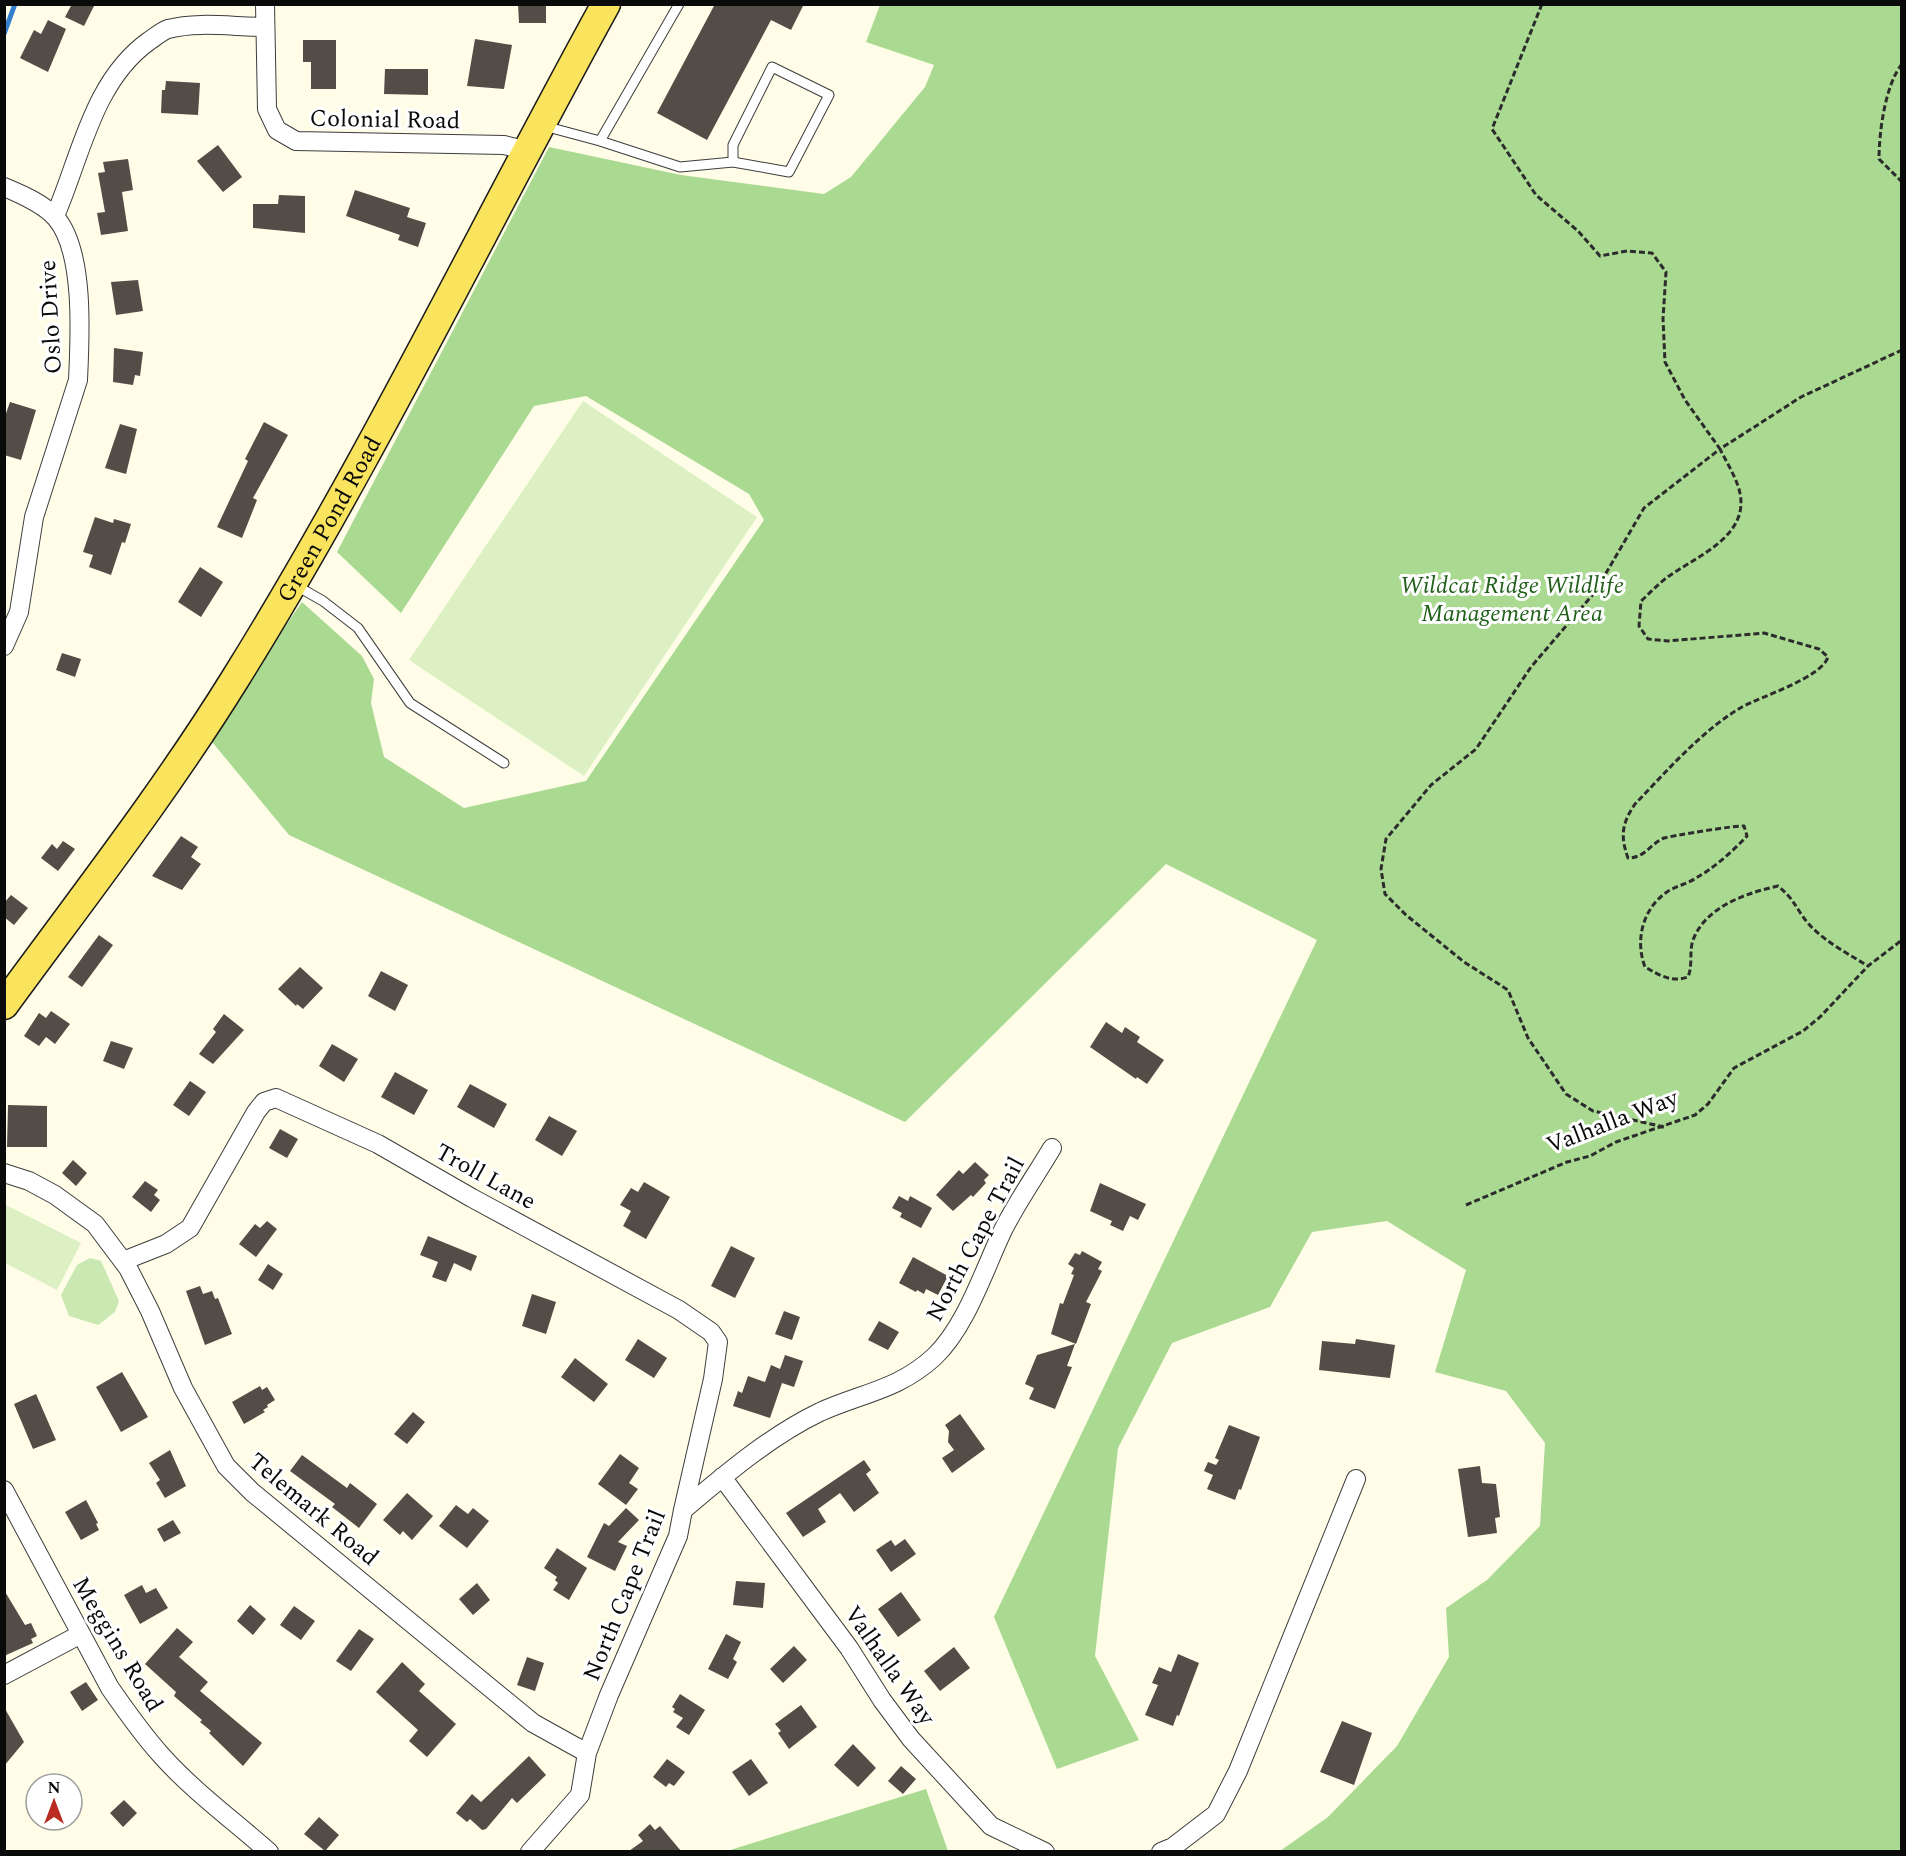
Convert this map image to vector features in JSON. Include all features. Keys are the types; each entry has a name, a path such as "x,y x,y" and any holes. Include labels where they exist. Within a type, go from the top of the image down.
{"main road":[{"name":"Green Pond Road","path":"4,1005 144,816 192,747 292,584 398,399 606,4"}],"street":[{"name":"Colonial Road","path":"265,4 267,110 277,130 296,141 504,146 528,151"},
{"path":"4,187 55,216 71,179 87,129 107,87 137,50 166,30 189,26 264,27"},
{"name":"Oslo Drive","path":"4,646 19,612 34,517 78,380 77,283 65,231 55,216"},
{"name":"Troll Lane","path":"123,1262 166,1244 190,1228 256,1112 264,1102 276,1098 378,1144 472,1198 680,1310 711,1332 718,1342 713,1379 683,1510"},
{"name":"North Cape Trail","path":"530,1851 580,1795 587,1753 609,1695 678,1536 683,1510 722,1477 771,1441 820,1413 908,1379 935,1357 955,1332 1005,1227 1052,1148"},
{"name":"Telemark Road","path":"4,1173 29,1181 55,1195 96,1224 123,1262 150,1311 183,1388 226,1466 252,1492 533,1723 587,1753"},
{"name":"Valhalla Way","path":"722,1477 849,1648 882,1700 911,1738 991,1826 1045,1851"},
{"path":"1161,1851 1173,1847 1216,1814 1238,1771 1356,1479"},
{"name":"Meggins Road","path":"4,1490 110,1688 161,1756 199,1792 269,1851"},
{"path":"4,1675 81,1634"}],"lane":[{"path":"600,141 679,4"},
{"path":"541,124 680,167 733,162 789,171 829,95 772,67 733,145 733,162"},
{"path":"292,584 323,601 358,628 410,703 504,763"}],"path":[{"path":"1542,4 1492,129 1536,195 1578,231 1600,256 1627,251 1652,253 1666,272 1663,319 1665,362 1685,400 1720,449 1739,488 1740,509 1733,531 1706,554 1665,579 1641,601 1639,626 1648,639 1668,641 1764,633 1819,649 1828,657 1826,663 1804,677 1741,708 1710,732 1668,770 1627,816 1622,841 1628,858 1645,854 1654,843 1666,837 1713,831 1733,825 1744,826 1747,836 1698,878 1665,893 1649,912 1641,929 1639,951 1645,967 1660,976 1678,981 1688,977 1692,968 1692,941 1702,924 1719,909 1737,899 1778,885 1793,898 1807,922 1836,946 1868,966"},
{"path":"1902,64 1895,73 1879,130 1879,159 1902,182"},
{"path":"1664,1127 1593,1111 1566,1094 1528,1038 1508,990 1464,962 1406,915 1385,894 1381,868 1386,839 1431,785 1476,749 1531,667 1595,592 1644,508 1720,449 1801,397 1902,350"},
{"name":"Valhalla Way","path":"1466,1205 1567,1162 1590,1156 1616,1142 1695,1115 1708,1104 1734,1068 1803,1031 1820,1017 1868,966 1902,940"}],"green space":[{"name":"Wildcat Ridge Wildlife Management Area","path":"880,5 1901,5 1901,1851 1280,1851 1328,1817 1397,1746 1449,1657 1446,1608 1487,1580 1540,1526 1545,1443 1506,1391 1435,1372 1466,1270 1387,1221 1312,1232 1270,1307 1172,1343 1118,1448 1095,1656 1139,1740 1057,1769 994,1617 1317,940 1166,864 905,1122 289,835 208,737 302,602 362,656 374,679 371,703 384,757 464,808 586,781 764,520 749,494 586,396 534,406 401,613 337,552 549,147 681,175 824,194 851,177 925,87 934,65 866,42"},
{"path":"583,401 757,517 584,776 409,660"},
{"path":"4,1204 81,1243 57,1290 5,1263"},
{"path":"90,1258 101,1261 119,1301 115,1312 98,1325 69,1316 61,1295 77,1265"},
{"path":"926,1789 948,1851 727,1851"}],"building":[{"path":"72,4 95,4 84,26 65,17"},
{"path":"518,4 546,4 546,23 519,23"},
{"path":"715,4 804,4 791,30 771,20 707,140 657,113"},
{"path":"48,20 66,29 48,72 20,58 34,30 41,34"},
{"path":"475,39 512,45 504,89 467,86"},
{"path":"303,40 336,40 336,89 311,89 311,62 303,62"},
{"path":"385,69 428,69 428,95 384,94"},
{"path":"166,81 200,83 198,115 161,113 162,90 165,90"},
{"path":"218,145 242,177 223,192 197,161"},
{"path":"128,159 133,190 122,192 128,231 101,235 97,213 105,212 98,173 105,172 103,162"},
{"path":"355,190 410,208 407,217 426,223 418,247 398,240 400,235 346,216"},
{"path":"279,195 305,196 305,233 253,228 253,204 278,204"},
{"path":"138,280 143,311 116,315 111,282"},
{"path":"114,348 143,352 140,376 135,375 133,385 113,382"},
{"path":"10,402 36,410 21,460 4,455 4,419"},
{"path":"264,422 288,435 253,498 257,500 242,538 217,527 248,461 245,459"},
{"path":"120,424 137,429 126,474 105,468"},
{"path":"95,517 113,523 114,519 131,524 125,543 122,542 111,575 89,567 93,555 83,552"},
{"path":"200,567 223,582 201,617 178,602"},
{"path":"62,653 81,659 75,677 56,670"},
{"path":"181,836 198,847 191,857 201,864 182,890 152,876"},
{"path":"63,841 75,849 58,871 41,858 52,844 57,849"},
{"path":"11,895 28,908 14,925 4,917 4,903"},
{"path":"99,935 113,945 82,987 68,977"},
{"path":"300,967 323,988 303,1009 297,1004 296,1006 278,989"},
{"path":"381,971 408,985 395,1011 368,996"},
{"path":"51,1011 70,1024 55,1044 46,1037 39,1046 24,1036 39,1013 46,1018"},
{"path":"224,1014 244,1030 213,1064 199,1054 216,1032 213,1029"},
{"path":"1106,1022 1122,1033 1125,1027 1140,1037 1137,1042 1164,1060 1147,1084 1090,1047"},
{"path":"111,1041 133,1048 124,1069 103,1061"},
{"path":"332,1044 358,1059 344,1082 319,1066"},
{"path":"395,1072 428,1090 414,1115 381,1097"},
{"path":"190,1081 206,1092 189,1116 173,1105"},
{"path":"470,1084 507,1104 494,1128 457,1107"},
{"path":"8,1105 47,1106 47,1147 7,1147"},
{"path":"549,1116 577,1131 562,1156 535,1140"},
{"path":"280,1129 298,1139 287,1158 269,1148"},
{"path":"73,1160 87,1173 76,1186 62,1173"},
{"path":"975,1162 989,1175 984,1180 986,1183 973,1197 971,1195 953,1211 936,1195 959,1170 963,1174"},
{"path":"145,1181 158,1190 154,1195 160,1200 151,1212 132,1197"},
{"path":"644,1182 670,1197 646,1239 623,1226 631,1211 620,1205 631,1188 638,1192"},
{"path":"1100,1183 1146,1204 1138,1220 1130,1216 1123,1231 1110,1225 1112,1221 1090,1211"},
{"path":"899,1196 908,1201 910,1196 932,1208 921,1228 900,1217 902,1213 892,1208"},
{"path":"267,1221 277,1229 256,1257 239,1244 255,1224 260,1228"},
{"path":"428,1236 477,1256 471,1271 454,1263 446,1282 432,1277 438,1262 420,1255"},
{"path":"731,1246 755,1258 735,1298 711,1286"},
{"path":"1082,1251 1102,1262 1098,1269 1102,1271 1086,1302 1091,1304 1076,1344 1051,1334 1060,1303 1063,1304 1074,1275 1071,1274 1074,1268 1068,1264 1075,1253 1080,1255"},
{"path":"913,1257 948,1276 938,1295 926,1289 924,1294 917,1290 916,1292 899,1283"},
{"path":"268,1264 283,1274 273,1290 258,1280"},
{"path":"200,1286 203,1294 212,1291 215,1299 218,1298 232,1334 205,1345 186,1291"},
{"path":"532,1294 556,1302 546,1334 522,1326"},
{"path":"784,1311 800,1317 792,1340 775,1334"},
{"path":"879,1321 899,1332 888,1350 868,1340"},
{"path":"638,1339 667,1358 654,1378 625,1360"},
{"path":"1356,1339 1395,1345 1390,1378 1319,1370 1322,1341 1355,1344"},
{"path":"1075,1344 1067,1366 1072,1367 1055,1409 1029,1399 1034,1388 1025,1384 1037,1355"},
{"path":"785,1355 803,1361 794,1387 782,1383 770,1418 733,1406 738,1391 742,1393 748,1376 765,1382 771,1365 780,1369"},
{"path":"575,1358 608,1384 594,1402 561,1377"},
{"path":"122,1372 148,1417 121,1432 96,1387"},
{"path":"260,1386 262,1390 267,1387 275,1400 267,1405 268,1407 263,1410 265,1412 244,1424 232,1402"},
{"path":"36,1394 56,1440 33,1449 14,1404"},
{"path":"413,1412 425,1422 407,1444 394,1434"},
{"path":"960,1414 985,1449 952,1473 942,1458 954,1450 948,1442 949,1431 945,1425"},
{"path":"1229,1425 1260,1437 1241,1490 1239,1489 1235,1500 1207,1489 1213,1475 1204,1471 1208,1462 1216,1465 1219,1460 1215,1458"},
{"path":"170,1450 186,1486 165,1498 156,1483 160,1480 149,1463"},
{"path":"620,1454 639,1468 629,1483 638,1489 626,1505 598,1484"},
{"path":"302,1455 347,1488 350,1483 377,1504 359,1528 332,1507 335,1504 290,1471"},
{"path":"864,1460 871,1470 866,1474 879,1493 854,1512 840,1493 818,1509 826,1522 803,1537 786,1513"},
{"path":"1480,1466 1482,1483 1496,1484 1500,1517 1495,1518 1497,1533 1468,1537 1458,1469"},
{"path":"407,1493 433,1516 412,1540 403,1531 400,1535 383,1520"},
{"path":"86,1500 98,1523 96,1524 99,1530 81,1540 65,1512"},
{"path":"456,1505 468,1514 473,1508 489,1521 467,1548 439,1526"},
{"path":"626,1508 639,1520 618,1542 627,1546 615,1571 587,1557 604,1523 609,1526"},
{"path":"173,1520 181,1533 164,1542 157,1529"},
{"path":"905,1539 916,1554 891,1572 876,1550 891,1540 895,1546"},
{"path":"557,1548 587,1568 569,1600 553,1590 558,1583 555,1580 557,1577 544,1568"},
{"path":"736,1581 765,1583 763,1608 733,1605"},
{"path":"477,1583 490,1600 473,1615 459,1599"},
{"path":"142,1585 146,1593 156,1588 168,1608 140,1624 124,1595"},
{"path":"4,1590 25,1625 31,1623 37,1636 31,1639 33,1643 4,1656"},
{"path":"901,1592 921,1620 898,1637 878,1609"},
{"path":"250,1605 266,1619 253,1635 237,1621"},
{"path":"294,1606 315,1621 301,1640 280,1625"},
{"path":"177,1628 193,1642 179,1657 208,1682 200,1691 262,1743 243,1766 209,1733 211,1731 200,1722 202,1720 174,1696 176,1692 145,1664"},
{"path":"359,1629 374,1639 351,1671 336,1661"},
{"path":"726,1634 741,1642 733,1659 737,1662 728,1679 708,1669"},
{"path":"794,1646 807,1660 783,1683 770,1669"},
{"path":"954,1647 970,1668 940,1691 924,1671"},
{"path":"1178,1654 1199,1663 1173,1726 1145,1715 1158,1685 1152,1683 1159,1667 1171,1672"},
{"path":"527,1657 544,1663 535,1691 517,1685"},
{"path":"402,1662 425,1684 419,1691 456,1724 427,1757 409,1741 418,1730 376,1692"},
{"path":"86,1682 98,1700 82,1711 70,1692"},
{"path":"680,1694 705,1710 689,1735 676,1727 683,1718 673,1712 675,1709 672,1707"},
{"path":"801,1705 817,1727 789,1749 778,1733 781,1731 775,1724"},
{"path":"4,1707 24,1742 4,1766"},
{"path":"1342,1721 1372,1733 1354,1785 1320,1772"},
{"path":"853,1744 876,1768 858,1787 834,1765"},
{"path":"529,1756 546,1775 517,1803 512,1798 486,1829 482,1830 470,1819 467,1822 456,1813 472,1794 481,1802"},
{"path":"667,1759 685,1772 674,1786 669,1783 666,1787 653,1777"},
{"path":"751,1759 768,1783 749,1796 732,1772"},
{"path":"901,1766 916,1779 903,1794 888,1781"},
{"path":"124,1800 137,1813 123,1827 110,1813"},
{"path":"319,1817 339,1835 325,1851 304,1834"},
{"path":"650,1824 655,1830 660,1826 681,1851 629,1851 643,1841 638,1835"}],"waterway":[{"path":"4,34 15,4"}]}
